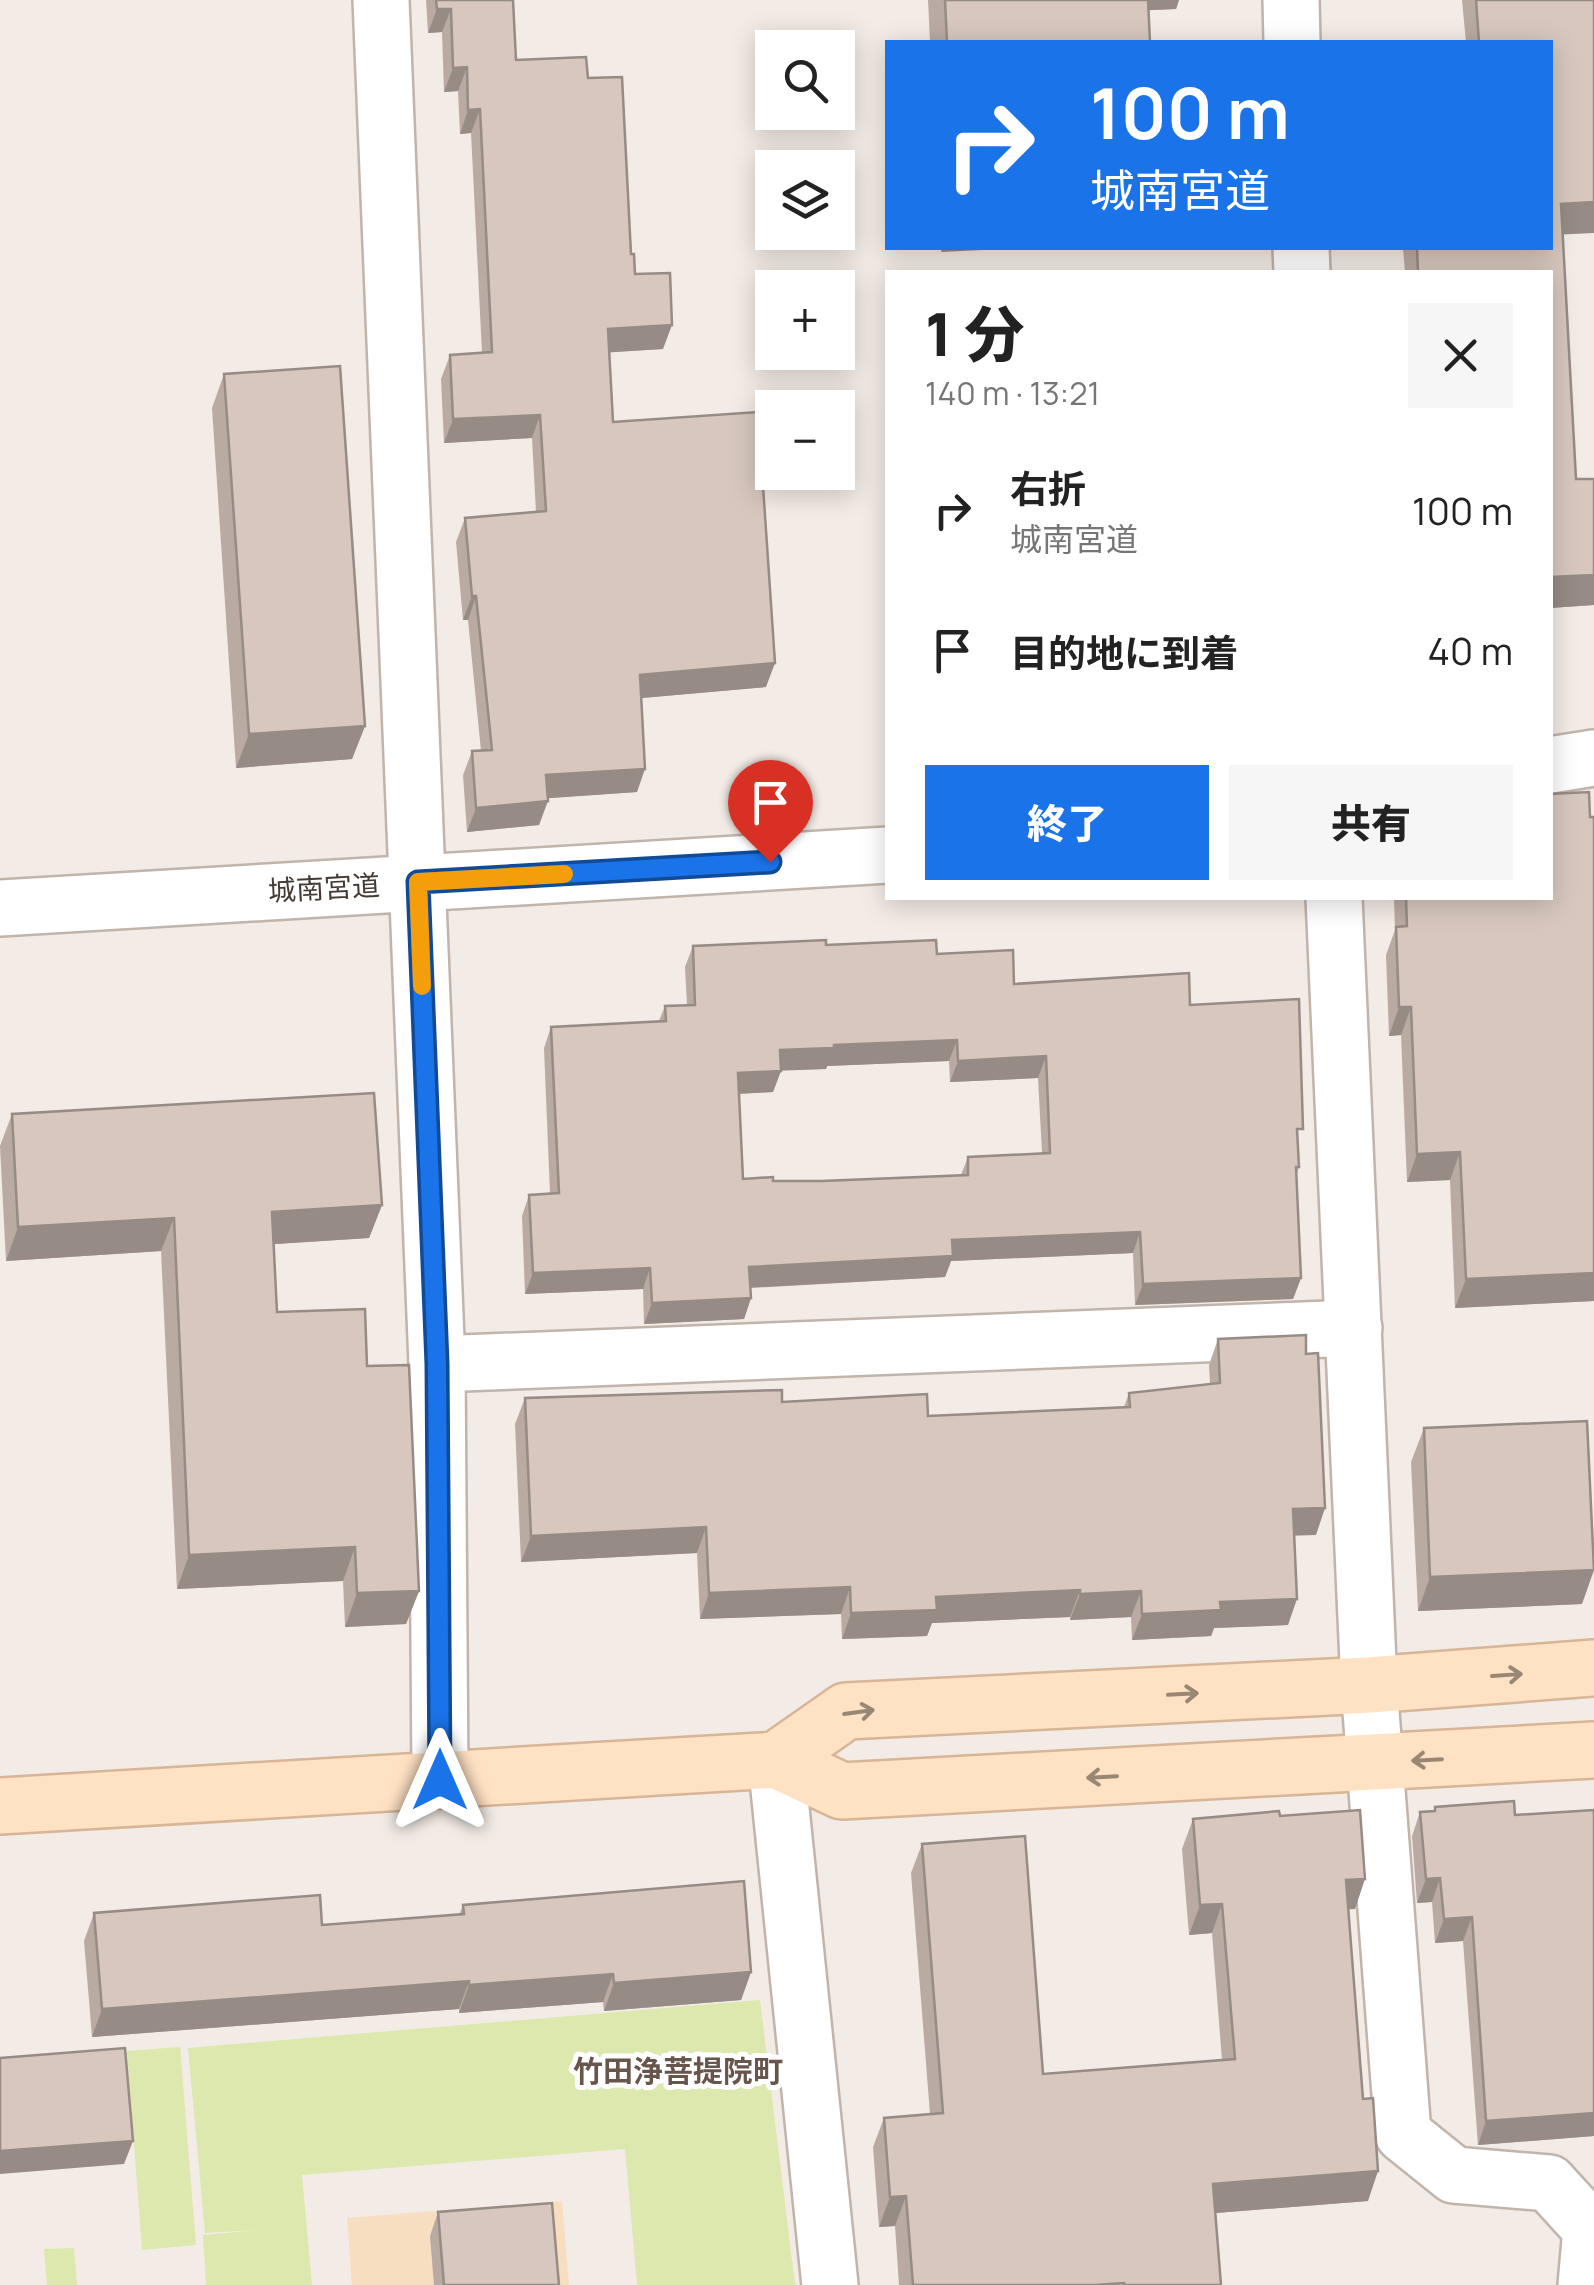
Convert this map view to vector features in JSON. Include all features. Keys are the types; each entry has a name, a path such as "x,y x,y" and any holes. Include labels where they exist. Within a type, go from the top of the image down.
{"street":[{"path":"381,0 437,1364 440,1780"},
{"path":"1290,0 1292,40"},
{"path":"1553,765 1594,758"},
{"name":"城南宮道","path":"0,908 885,855"},
{"path":"1334,900 1369,1685 1402,2134 1454,2174 1549,2184 1591,2230 1586,2285"},
{"path":"437,1364 1354,1328"},
{"path":"776,1760 846,1711 1369,1685 1594,1668"},
{"path":"0,1806 776,1760 842,1791 1594,1750"},
{"path":"776,1760 830,2285"}],"green space":[{"path":"760,2000 795,2285 637,2285 625,2149 302,2175 312,2285 206,2285 203,2235 258,2230 205,2233 188,2048"},
{"path":"180,2047 196,2245 142,2250 127,2051"},
{"path":"74,2248 77,2285 47,2285 44,2249"}],"sand":[{"path":"562,2201 569,2285 352,2285 347,2218"}],"building":[{"path":"436,0 513,0 516,60 586,57 588,78 622,77 635,274 670,273 672,325 608,329 613,422 755,412 755,490 763,490 775,663 640,675 645,769 546,775 548,801 476,808 472,751 492,750 465,518 546,511 540,415 453,419 450,355 492,352 480,109 468,110 467,67 453,68 451,9 437,9"},
{"path":"945,0 1148,0 1150,40 947,40"},
{"path":"1476,0 1594,0 1594,202 1561,204 1576,479 1594,479 1594,575 1553,577 1553,270 1418,270 1417,250 1553,250 1553,40 1479,40"},
{"path":"340,366 365,726 249,734 224,374"},
{"path":"1589,792 1590,817 1594,817 1594,1273 1466,1279 1460,1152 1417,1154 1411,1007 1399,1007 1396,927 1407,926 1406,900 1553,900 1553,794"},
{"path":"936,940 937,954 1013,950 1014,984 1189,973 1190,1005 1299,999 1303,1129 1297,1129 1296,1167 1301,1278 1143,1284 1140,1232 952,1240 953,1256 749,1267 751,1298 652,1303 650,1268 533,1273 529,1195 559,1193 551,1027 666,1021 665,1006 695,1005 693,946","holes":["957,1040 958,1061 1046,1056 1050,1153 968,1157 968,1175 822,1181 743,1179 738,1073 781,1071 780,1050 834,1045"]},
{"path":"374,1093 382,1205 272,1212 277,1312 365,1309 367,1366 409,1365 419,1591 357,1593 355,1547 189,1555 174,1218 18,1227 12,1114"},
{"path":"1306,1335 1306,1354 1318,1353 1325,1508 1293,1509 1297,1599 1220,1602 1221,1610 1142,1614 1141,1591 1080,1594 1080,1590 936,1597 937,1610 851,1613 850,1587 709,1593 706,1527 531,1536 525,1398 782,1390 782,1402 927,1394 928,1416 1130,1407 1129,1393 1220,1383 1218,1339"},
{"path":"1587,1421 1594,1570 1430,1577 1424,1428"},
{"path":"1514,1801 1515,1815 1594,1810 1594,2113 1486,2121 1472,1917 1444,1919 1440,1878 1426,1879 1420,1812 1435,1811 1435,1807"},
{"path":"1360,1810 1365,1879 1346,1880 1363,2099 1373,2098 1378,2171 1213,2184 1221,2285 913,2285 906,2196 890,2197 884,2118 943,2113 922,1844 1025,1836 1043,2074 1235,2059 1222,1904 1200,1905 1193,1819 1279,1811 1280,1816"},
{"path":"744,1881 751,1972 614,1983 613,1974 469,1985 469,1981 102,2009 94,1913 320,1895 322,1925 464,1914 463,1905"},
{"path":"125,2048 133,2141 0,2151 0,2058"},
{"path":"552,2203 559,2285 444,2285 438,2212"}],"slow traffic":[{"path":"422,986 418,882 564,874"}],"district":[{"name":"竹田浄菩提院町","path":"678,2072"}],"route":[{"path":"440,1780 437,1364 418,882 770,862"}]}
